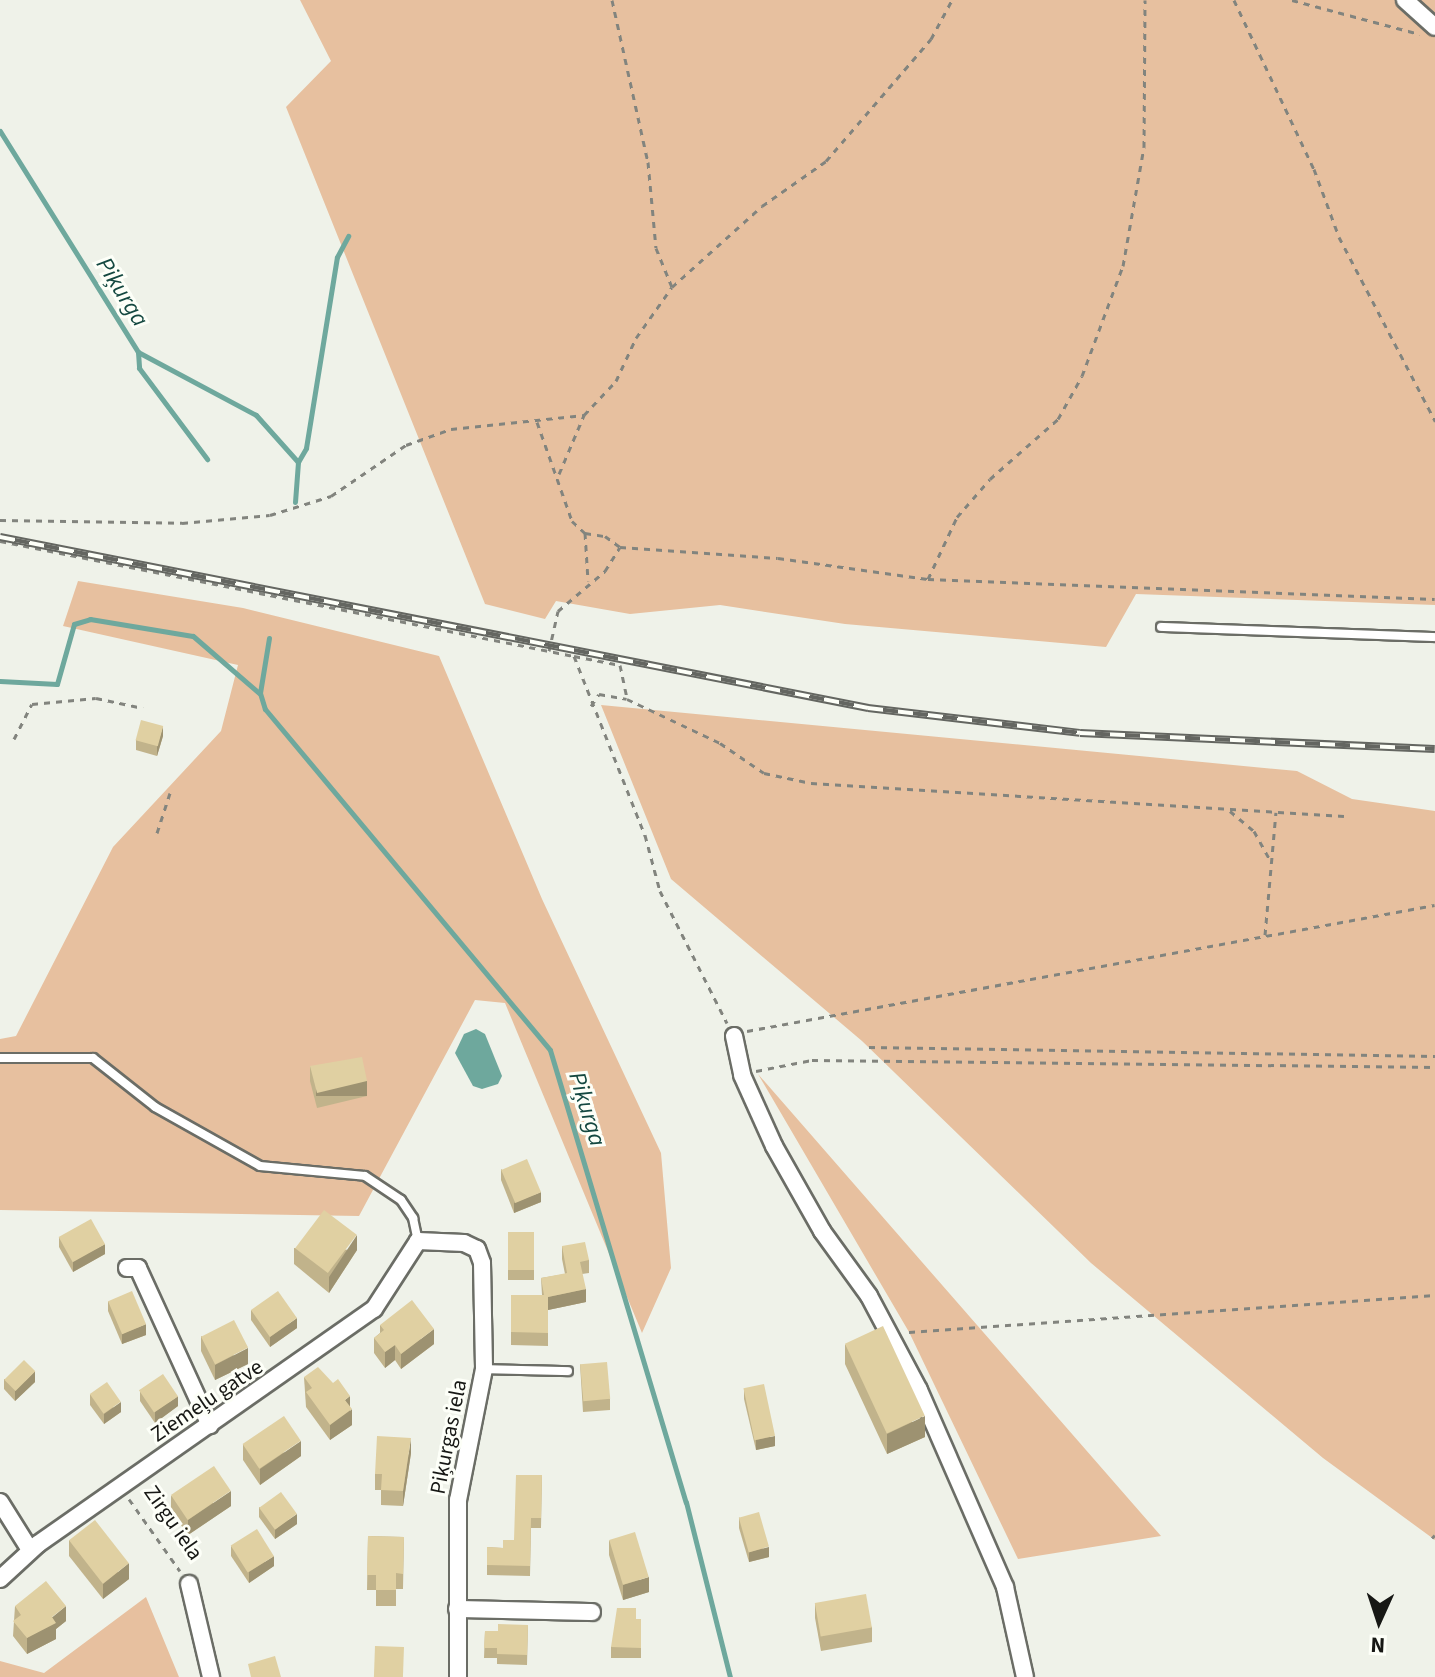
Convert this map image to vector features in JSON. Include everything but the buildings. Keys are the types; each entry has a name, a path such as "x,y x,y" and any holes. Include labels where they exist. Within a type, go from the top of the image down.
{"street":[{"path":"1405,0 1435,27"},
{"path":"734,1036 742,1075 774,1146 822,1231 869,1296 919,1390 1005,1587 1025,1677"},
{"name":"Piķurgas iela","path":"418,1241 449,1241 477,1249 482,1263 484,1369 458,1500 458,1677"},
{"name":"Ziemeļu gatve","path":"0,1579 30,1550 374,1309 418,1241"},
{"path":"127,1268 138,1268 210,1425"},
{"path":"0,1502 30,1550"},
{"name":"Zirgu iela","path":"189,1584 211,1677"},
{"path":"457,1609 592,1612"}],"lane":[{"path":"1161,627 1435,637"},
{"path":"0,1058 93,1058 155,1107 260,1166 365,1176 401,1200 413,1218 418,1241"},
{"name":"Piķurgas iela","path":"484,1369 568,1371"}],"path":[{"path":"612,0 648,162 656,248 672,287"},
{"path":"558,475 584,415 616,381 636,338 672,287 762,206 826,161 931,39 952,0"},
{"path":"928,579 957,517 990,479 1058,419 1082,376 1123,266 1144,147 1145,0"},
{"path":"1234,0 1314,169 1339,237 1435,421"},
{"path":"1292,0 1435,39"},
{"path":"0,520 182,523 270,515 331,496 406,445 451,429 472,423 537,422 584,415"},
{"path":"537,422 572,521 585,533 605,536 620,547 778,558 928,579 1435,599"},
{"path":"585,533 588,581"},
{"path":"0,541 620,665 627,699"},
{"path":"549,651 558,611 588,581 605,571 620,547"},
{"path":"574,656 591,706 640,823 660,891 703,985 734,1036 783,1022 1435,905"},
{"path":"591,706 599,694 627,699 720,743 764,773 811,783 1344,816"},
{"path":"14,739 32,704 96,698 143,708"},
{"path":"157,833 170,793"},
{"path":"1228,809 1254,831 1270,860"},
{"path":"1265,936 1276,812"},
{"path":"869,1047 1435,1056"},
{"path":"742,1075 812,1060 1435,1067"},
{"path":"909,1332 1435,1295"},
{"name":"Zirgu iela","path":"121,1487 189,1584"}],"shaded area":[{"path":"300,0 1435,0 1435,605 1136,594 1106,647 845,624 720,605 630,614 556,601 545,619 485,604 286,107 331,61"},
{"path":"78,581 243,608 439,656 542,899 661,1153 671,1268 642,1333 505,1003 475,1000 359,1216 0,1210 0,1039 16,1036 113,847 221,731 238,665 63,626"},
{"path":"601,705 1297,771 1352,799 1435,811 1435,1540 1323,1458 1091,1263 862,1041 671,879"},
{"path":"758,1074 1161,1536 1018,1559 909,1332"},
{"path":"146,1597 179,1677 0,1677 0,1661 44,1673"}],"water":[{"path":"476,1029 485,1034 502,1076 498,1084 482,1089 473,1086 455,1053 464,1034"}],"waterway":[{"name":"Piķurga","path":"0,131 138,352 256,415 298,462 295,502"},
{"path":"298,462 306,448 337,257 348,236"},
{"path":"138,352 139,368 207,459"},
{"path":"0,681 57,684 74,624 90,619 193,636 259,693"},
{"name":"Piķurga","path":"269,638 260,693 265,709 550,1050 686,1502 730,1677"}],"railway":[{"path":"0,537 868,708 1080,733 1435,749"}]}
